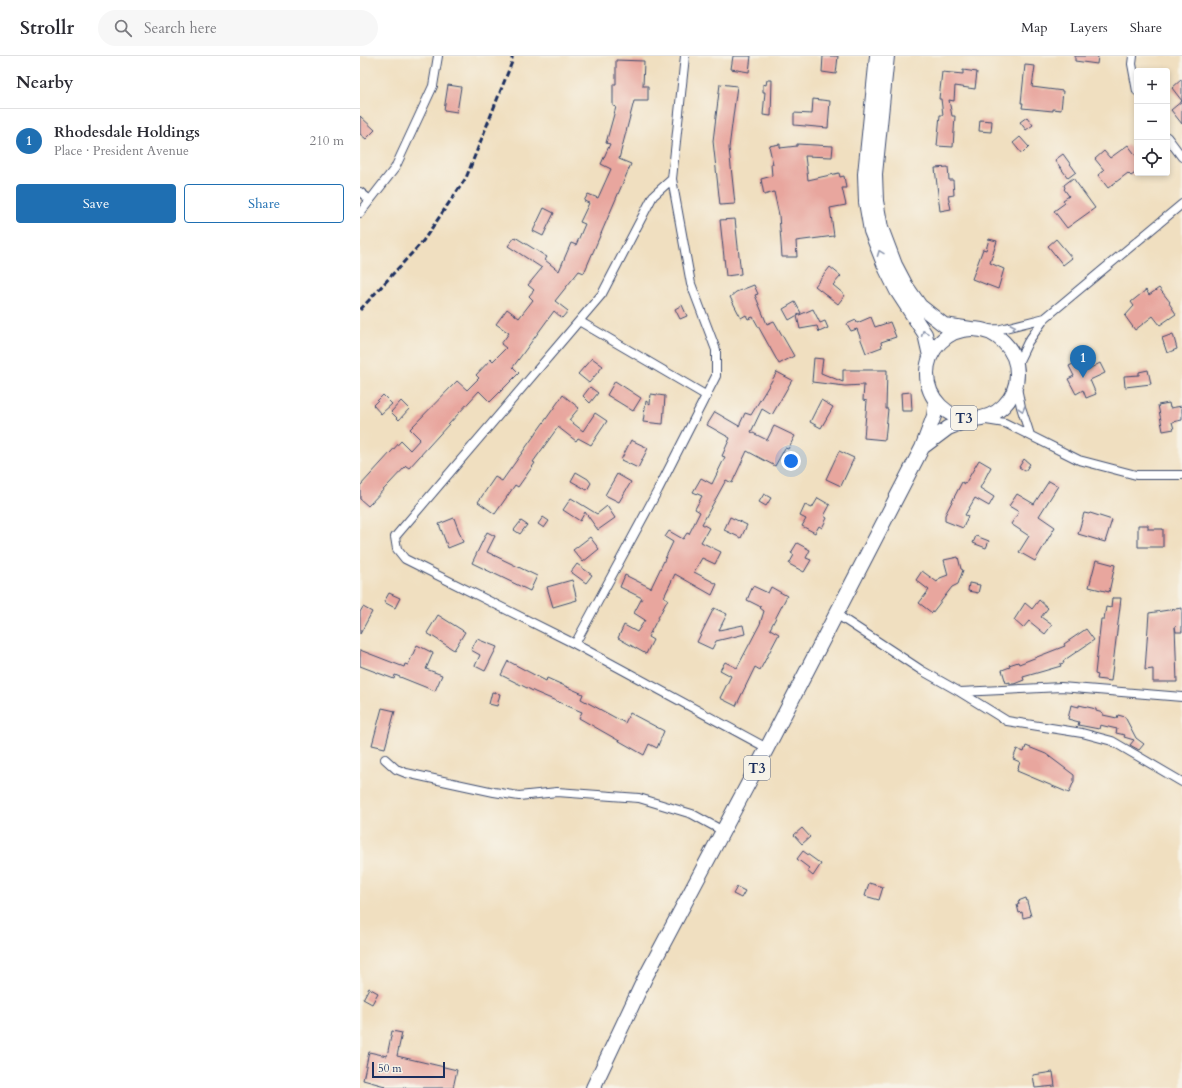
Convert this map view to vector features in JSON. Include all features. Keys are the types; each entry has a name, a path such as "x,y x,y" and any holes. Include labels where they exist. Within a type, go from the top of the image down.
{"highway":[{"name":"T3","path":"877,56 865,174 866,202 871,231 886,269 897,291 926,334 930,356 927,368 927,380 930,391 936,402 946,411 957,417 975,419"},
{"name":"T3","path":"887,56 875,174 876,201 881,228 895,265 906,286 920,306 944,325 975,329 992,334 1004,342 1012,354 1016,367 1016,383 1012,395 1004,406 993,414 948,428 922,448"},
{"path":"930,356 937,345 947,337 958,331 975,329"},
{"name":"T3","path":"593,1088 645,978 767,748 922,448 934,416 936,402"}],"street":[{"path":"360,212 398,161 433,86 438,56"},
{"path":"575,644 716,376 716,350 691,284 672,179 685,56"},
{"path":"1133,56 1132,64 1134,75"},
{"path":"1169,140 1182,157"},
{"path":"672,179 653,196 602,294 552,350 493,424 395,537 398,549 406,559 575,644 767,748"},
{"path":"360,192 370,200"},
{"path":"1016,367 1028,342 1045,318 1180,208"},
{"path":"975,329 1001,329 1045,318"},
{"path":"579,321 706,396"},
{"path":"1016,383 1030,435"},
{"path":"975,419 1005,423 1079,460 1136,475 1182,475"},
{"path":"836,614 920,670 960,692 1007,721 1082,733 1112,741 1182,782"},
{"path":"960,692 1061,687 1182,697"},
{"path":"385,759 396,769 406,773 519,796 557,792 639,798 692,814 723,831"}],"building":[{"path":"733,56 751,56 749,72 731,69"},
{"path":"823,56 838,56 836,74 822,72"},
{"path":"1075,56 1098,56 1097,64 1075,61"},
{"path":"616,60 644,61 643,86 648,86 648,101 634,101 619,159 631,164 584,273 579,271 555,301 568,311 562,318 554,311 513,367 519,373 490,402 479,391 409,468 406,466 368,506 360,499 360,486 401,441 410,450 420,439 410,429 457,381 467,390 479,378 476,375 491,359 493,361 506,348 501,344 509,333 496,324 507,309 519,318 533,300 529,296 534,290 528,285 542,268 508,246 515,237 547,257 545,260 559,271 571,243 576,245 585,224 580,222 589,203 584,201 588,194 598,198 611,169 601,164 610,144 606,143 616,107 613,106 613,84 616,84"},
{"path":"1025,65 1035,66 1032,87 1063,91 1061,110 1053,109 1053,111 1022,108 1023,103 1021,103"},
{"path":"963,70 977,72 975,89 955,86 954,101 949,100 952,116 955,116 953,147 937,146 940,115 943,115 941,99 939,99 942,72 963,74"},
{"path":"1182,79 1182,101 1172,88"},
{"path":"767,80 772,80 771,116 763,115 765,92 763,92 763,84 766,85"},
{"path":"720,84 737,86 729,148 735,204 720,205 713,141"},
{"path":"448,85 461,87 457,112 444,110"},
{"path":"813,99 830,101 828,128 794,125 794,113 812,114"},
{"path":"1182,101 1182,124 1171,110"},
{"path":"360,116 375,130 366,139 360,134"},
{"path":"1027,117 1033,125 1026,130 1020,122"},
{"path":"980,120 992,121 991,132 979,131"},
{"path":"1020,137 1029,147 1022,154 1013,143"},
{"path":"780,144 780,148 797,146 797,144 833,146 832,157 805,156 808,180 839,173 840,177 844,176 846,188 842,188 846,205 830,208 834,236 796,241 797,257 782,257 779,215 774,192 764,195 761,179 772,176 771,164 773,164 769,146"},
{"path":"1128,145 1134,153 1134,174 1131,176 1128,173 1108,188 1098,175 1104,170 1095,159 1104,151 1110,158"},
{"path":"1063,154 1076,172 1068,178 1055,160"},
{"path":"948,167 949,180 953,180 954,195 948,196 951,209 940,211 935,168"},
{"path":"1073,178 1095,208 1067,228 1054,211 1065,203 1063,200 1069,196 1064,189 1064,185"},
{"path":"544,208 554,213 543,236 533,231"},
{"path":"735,219 741,274 726,276 720,220"},
{"path":"989,239 997,241 990,263 1004,269 998,289 972,279 983,249 986,250"},
{"path":"1056,239 1072,258 1063,265 1048,246"},
{"path":"830,267 841,276 833,285 845,295 838,304 815,286"},
{"path":"754,285 758,294 755,295 767,324 774,321 794,356 779,364 753,317 748,319 746,315 741,318 730,297 736,292"},
{"path":"1159,288 1170,302 1169,303 1176,314 1160,325 1153,316 1135,330 1125,316 1134,306 1131,302 1146,290 1149,295"},
{"path":"795,302 801,313 789,320 783,309"},
{"path":"682,305 687,316 680,319 675,309"},
{"path":"813,309 820,323 825,321 828,328 819,332 817,326 800,329 797,316"},
{"path":"871,317 875,327 890,322 896,337 881,342 882,347 866,353 857,329 851,331 847,324 856,320 857,323"},
{"path":"1173,334 1177,349 1167,353 1162,338"},
{"path":"592,358 603,366 589,383 578,374"},
{"path":"814,358 823,359 821,373 843,382 843,370 887,370 886,409 888,409 885,440 864,438 867,401 863,400 864,385 845,386 812,382"},
{"path":"1081,360 1087,370 1100,363 1105,373 1090,380 1096,394 1086,398 1083,390 1076,394 1068,379 1074,376 1069,366"},
{"path":"1148,370 1151,384 1125,387 1124,376 1139,375 1139,372"},
{"path":"777,372 792,380 772,415 762,409 751,432 767,440 774,426 795,436 788,449 785,448 775,466 747,451 732,483 726,480 702,524 709,528 701,542 721,552 715,564 702,558 694,572 717,584 712,595 675,574 664,597 668,599 648,637 653,640 646,654 618,638 624,625 637,632 645,620 634,613 642,598 620,587 625,575 651,588 673,542 665,537 669,531 683,539 687,533 689,534 700,512 695,509 702,496 693,492 701,478 712,484 725,457 722,456 730,438 707,425 715,412 739,426 745,413 751,415"},
{"path":"615,381 641,398 633,411 607,395"},
{"path":"590,387 598,393 590,403 583,396"},
{"path":"911,392 912,411 902,411 901,393"},
{"path":"651,394 665,396 663,424 643,422 646,401 650,404"},
{"path":"383,395 392,404 381,414 373,405"},
{"path":"563,395 579,408 569,420 583,431 595,413 607,421 591,445 578,438 576,441 558,427 533,462 535,463 518,487 515,485 495,514 478,502 495,477 502,481"},
{"path":"821,400 833,407 821,428 810,422"},
{"path":"401,401 409,409 399,420 391,412"},
{"path":"1169,403 1170,408 1182,406 1182,420 1172,422 1174,429 1163,431 1158,405"},
{"path":"631,440 648,448 638,468 621,460"},
{"path":"839,451 854,458 841,486 826,479"},
{"path":"1024,459 1030,464 1025,471 1019,467"},
{"path":"979,460 991,467 980,488 994,497 989,506 975,498 965,515 968,516 963,528 945,521 945,515 962,482 965,484"},
{"path":"576,472 588,479 591,483 587,490 571,481"},
{"path":"617,474 631,482 619,502 605,495"},
{"path":"1049,481 1058,486 1039,516 1055,527 1035,561 1019,552 1029,536 1011,524 1019,512 1009,506 1017,494 1034,504"},
{"path":"764,494 771,498 766,506 759,502"},
{"path":"571,498 597,514 607,506 615,518 598,530 585,512 580,521 563,510"},
{"path":"818,498 830,505 824,516 827,518 822,528 819,526 815,533 802,526 806,519 800,516 805,505 812,508"},
{"path":"1084,513 1090,513 1112,520 1105,542 1078,534"},
{"path":"543,517 549,521 544,528 538,524"},
{"path":"730,517 747,525 741,538 724,530"},
{"path":"454,518 463,542 448,548 439,524"},
{"path":"521,521 527,525 520,534 514,530"},
{"path":"1138,525 1148,525 1148,529 1163,529 1163,547 1138,547"},
{"path":"487,532 495,536 487,552 537,576 530,591 472,563"},
{"path":"976,536 989,541 986,548 973,543"},
{"path":"590,537 599,549 583,562 573,550"},
{"path":"797,543 810,550 806,558 811,560 804,572 789,564 794,555 791,553"},
{"path":"958,557 961,569 963,570 958,584 952,587 932,613 919,603 929,590 916,580 922,571 937,582 940,578 948,575 944,560"},
{"path":"1096,560 1115,565 1109,592 1089,587"},
{"path":"577,564 592,575 586,583 571,572"},
{"path":"572,580 577,600 553,607 547,587"},
{"path":"969,583 980,585 978,593 968,591"},
{"path":"753,586 768,593 771,587 787,596 770,629 779,634 760,670 755,667 736,706 720,698 731,676 720,670 725,662 737,668 760,624 764,611 760,608 761,607 747,600"},
{"path":"389,593 400,598 395,608 384,602"},
{"path":"1112,598 1121,598 1111,681 1097,679 1098,675 1095,674 1101,619 1104,619 1106,607 1111,608"},
{"path":"1039,600 1048,608 1041,617 1052,625 1045,634 1029,621 1023,628 1014,620 1025,603 1032,609"},
{"path":"363,607 372,612 360,634 360,612"},
{"path":"714,608 727,614 719,630 743,625 745,634 716,641 712,649 697,642"},
{"path":"1182,608 1182,632 1176,632 1175,626 1177,682 1153,682 1153,669 1145,670 1149,613"},
{"path":"438,615 465,632 454,650 427,633"},
{"path":"1086,629 1094,640 1063,661 1064,663 1060,664 1061,666 1023,677 1024,680 1014,684 1010,684 1010,682 1006,683 1002,670 1010,667 1009,665 1018,662 1019,664 1065,646 1064,644"},
{"path":"477,639 497,647 485,671 475,666 480,655 471,650"},
{"path":"417,645 433,653 426,669 442,675 435,691 395,675 394,679 360,666 360,650 404,667 405,664 408,665"},
{"path":"508,661 546,681 547,678 583,694 581,699 625,723 630,713 664,731 657,748 649,744 644,755 579,718 582,712 535,692 501,675"},
{"path":"492,692 500,694 497,706 489,704"},
{"path":"1071,705 1079,707 1079,705 1096,709 1096,711 1103,713 1103,715 1117,718 1118,715 1125,717 1136,738 1144,744 1139,750 1130,745 1134,740 1124,737 1125,735 1116,733 1117,729 1100,725 1099,729 1078,725 1079,722 1068,719"},
{"path":"382,708 395,711 385,748 372,745"},
{"path":"1026,746 1046,754 1074,775 1074,781 1069,793 1017,771 1020,762 1013,759 1017,749 1024,752"},
{"path":"802,828 810,837 802,844 794,835"},
{"path":"803,851 821,864 813,876 807,871 809,868 797,859"},
{"path":"869,883 883,887 879,900 865,896"},
{"path":"737,887 745,891 741,898 733,894"},
{"path":"1026,898 1031,916 1023,918 1022,912 1019,913 1017,905 1019,904 1018,901"},
{"path":"369,988 378,993 372,1004 363,999"},
{"path":"392,1031 402,1033 397,1056 457,1070 453,1088 384,1088 385,1086 363,1080 369,1052 387,1056"},
{"path":"1053,1072 1055,1086 1035,1088 1033,1075"}],"railway":[{"path":"360,310 423,241 466,178 512,62 512,56"}],"place":[{"name":"Rhodesdale Holdings","path":"1083,378"}]}
